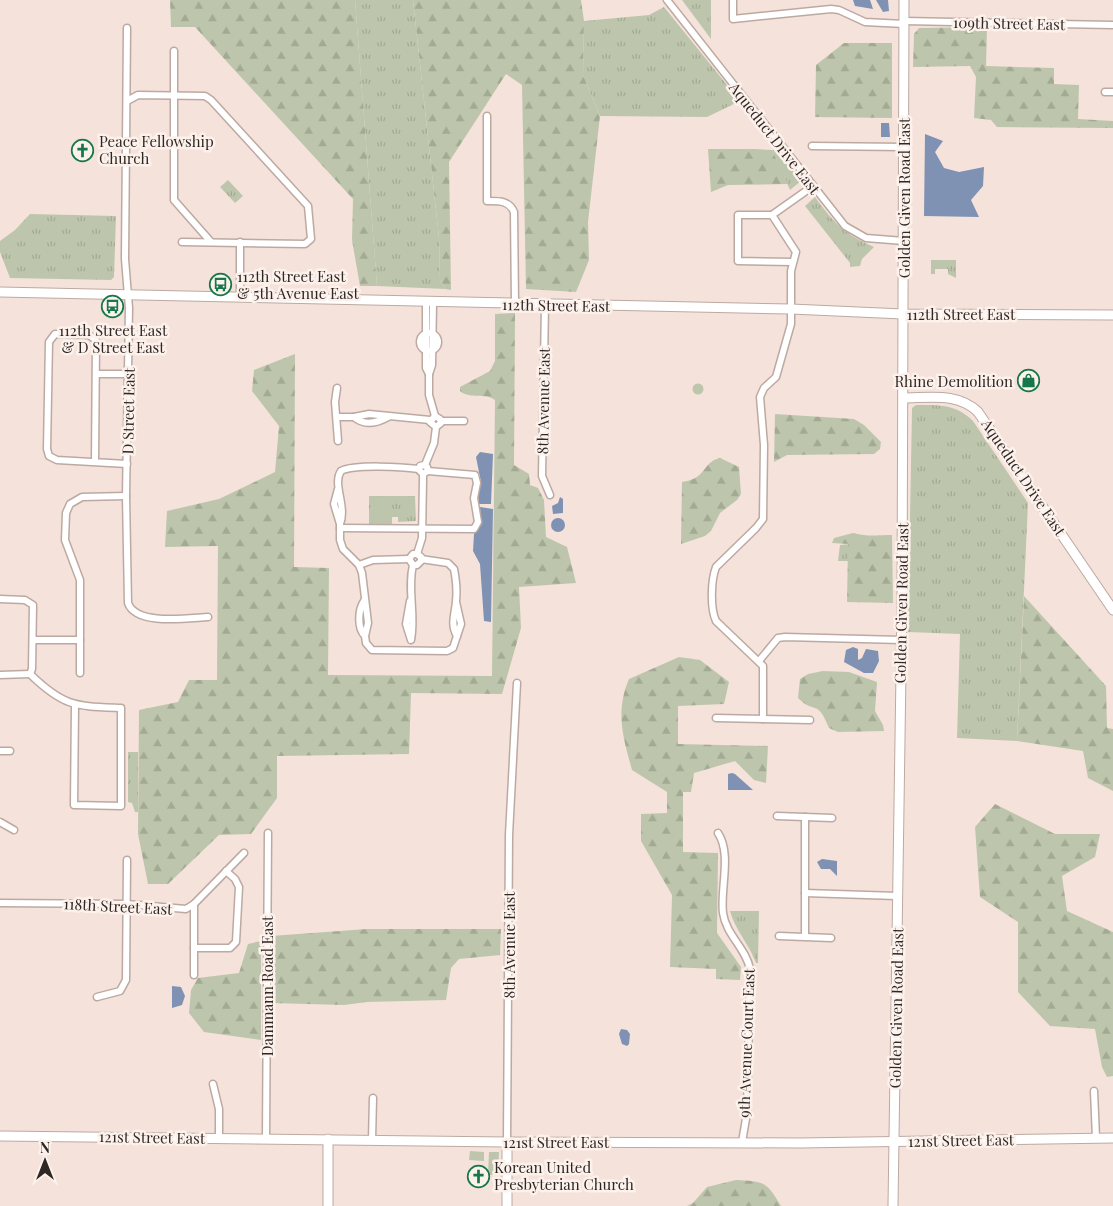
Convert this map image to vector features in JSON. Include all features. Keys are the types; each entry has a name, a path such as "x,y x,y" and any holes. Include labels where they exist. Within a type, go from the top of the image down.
{"street":[{"name":"Aqueduct Drive East","path":"667,0 810,188 841,221 859,235 877,240 904,241"},
{"name":"109th Street East","path":"733,0 733,19 831,9 839,10 865,22 1113,25"},
{"name":"Golden Given Road East","path":"893,1206 901,640 904,0"},
{"name":"D Street East","path":"127,28 125,259 130,374 126,496 128,603 134,612 144,617 208,617"},
{"path":"174,51 174,200 211,242"},
{"path":"1105,92 1113,92"},
{"path":"126,101 138,95 202,96 211,100 308,206 311,239 305,244 182,242"},
{"path":"487,116 487,201 507,202 514,212 515,304"},
{"path":"812,146 904,147"},
{"path":"793,262 738,262 738,214 772,215 810,188"},
{"path":"763,719 764,670 759,661 720,626 714,616 714,575 716,567 763,519 764,445 760,397 764,388 776,377 790,324 793,262 796,252 772,215"},
{"path":"240,242 240,297"},
{"name":"112th Street East","path":"0,292 791,309 903,314 1113,315"},
{"path":"429,350 420,342 429,333 430,302"},
{"name":"8th Avenue East","path":"545,305 542,476 550,495"},
{"path":"429,333 438,342 429,350 426,368 429,374 432,425 436,427"},
{"path":"95,461 98,344 94,337 89,335 61,334 51,338 47,449 49,456 58,460 127,464"},
{"path":"97,374 130,374"},
{"path":"337,388 335,402 338,441"},
{"name":"Aqueduct Drive East","path":"903,398 955,398 971,405 991,429 1113,610"},
{"path":"337,417 354,417 369,414 388,417 464,421"},
{"path":"359,565 373,560 411,562 417,565 422,528 424,470 434,442 436,427 440,425 441,420"},
{"path":"340,526 469,531 474,529 478,522 474,498 477,480 473,473 387,467 344,470 338,476 338,489 334,504 340,526 343,549 359,565 364,579 364,601 361,606 360,617 362,633 365,636 367,646 372,650 411,649 447,651 455,646 461,624 460,610 456,602 454,569 448,563 419,556"},
{"path":"80,673 80,580 65,540 64,520 68,508 82,496 126,496"},
{"path":"411,562 410,601 406,624 411,640 411,649"},
{"path":"0,599 32,602 34,608 32,669 30,674"},
{"path":"759,661 778,638 785,636 901,640"},
{"path":"33,640 80,640"},
{"path":"0,674 30,674 50,693 75,706 121,708 121,806 74,806 75,706"},
{"name":"8th Avenue East","path":"507,1206 509,834 517,683"},
{"path":"716,718 810,720"},
{"path":"0,751 10,751"},
{"path":"778,816 832,818"},
{"path":"804,936 805,817"},
{"path":"0,822 14,830"},
{"name":"9th Avenue Court East","path":"718,833 724,846 722,906 725,922 745,954 750,969 747,1113 742,1142"},
{"name":"Dammann Road East","path":"266,1139 268,834"},
{"name":"118th Street East","path":"0,903 126,904 186,909 194,904 244,853"},
{"path":"97,997 120,991 125,985 127,860"},
{"path":"194,948 230,948 236,942 238,887 235,879 226,871"},
{"path":"805,893 897,896"},
{"path":"194,904 194,975"},
{"path":"779,936 831,938"},
{"path":"213,1084 219,1109 219,1138"},
{"path":"1094,1091 1096,1138"},
{"path":"372,1140 373,1098"},
{"name":"121st Street East","path":"0,1136 507,1142 894,1141 1113,1138"},
{"path":"328,1139 328,1206"}],"green space":[{"path":"170,0 355,0 377,286 360,286 352,240 353,199 195,27 171,27"},
{"path":"355,0 413,0 439,238 440,280 445,289 377,286"},
{"path":"413,0 581,0 584,21 583,75 600,116 588,222 589,260 576,292 526,289 522,85 506,74 449,162 451,290 445,289 440,280 439,238"},
{"path":"682,0 711,0 711,39"},
{"path":"664,7 740,101 707,117 600,116 583,75 584,21 649,15"},
{"path":"987,27 986,66 1054,68 1054,84 1079,85 1078,119 1113,121 1113,128 997,127 991,120 974,118 976,77 970,66 913,67 914,34 919,28"},
{"path":"844,43 892,43 892,118 815,117 816,65"},
{"path":"708,149 772,150 788,184 728,185 711,192"},
{"path":"772,150 778,150 801,181 790,190"},
{"path":"228,180 243,196 235,203 220,187"},
{"path":"815,197 840,227 874,247 862,259 860,266 850,267 850,263 805,206"},
{"path":"30,214 116,216 114,277 111,280 10,278 0,252 0,241 15,230"},
{"path":"931,260 956,260 956,278 948,274 948,269 935,269 935,274 931,274"},
{"path":"515,313 514,465 529,474 530,485 538,488 544,500 546,537 567,547 576,583 519,587 521,628 502,694 411,693 409,754 277,756 277,798 251,834 219,835 168,884 148,884 138,834 139,710 178,702 189,680 217,680 218,546 165,547 167,511 219,499 275,472 279,426 252,391 254,370 295,354 294,567 329,568 328,675 492,676 495,400 487,396 464,394 460,391 460,387 490,371 495,361 495,314"},
{"path":"698,383 704,389 698,395 692,389"},
{"path":"916,405 954,408 967,415 973,421 1028,503 1017,741 957,738 960,634 908,632 912,408"},
{"path":"775,414 854,419 864,425 881,442 880,449 874,454 787,455 774,462"},
{"path":"720,458 739,467 741,494 737,500 720,513 711,531 705,536 681,544 682,482 696,478 710,463"},
{"path":"369,496 415,496 416,521 398,522 398,517 392,517 392,524 369,525"},
{"path":"375,515 391,515 391,523 375,523"},
{"path":"853,533 892,535 893,603 847,602 848,544 832,543 834,538"},
{"path":"850,544 849,561 838,561 840,545"},
{"path":"1024,596 1106,686 1107,728 1113,729 1113,791 1088,778 1083,751 1017,741"},
{"path":"679,657 700,660 729,682 724,704 678,706 678,744 768,746 766,783 754,780 735,761 694,773 691,792 683,792 683,852 718,853 717,933 741,967 740,980 716,979 716,969 670,967 672,895 641,841 641,814 667,813 667,792 632,770 623,735 622,702 629,679"},
{"path":"823,671 849,672 877,682 875,711 883,725 884,731 838,732 829,728 818,710 808,706 798,698 800,679 808,674"},
{"path":"128,752 138,752 138,812 135,812 132,803 128,802"},
{"path":"995,804 1055,834 1100,834 1095,857 1062,876 1067,911 1113,932 1113,1076 1107,1077 1102,1067 1095,1029 1050,1026 1018,992 1018,922 980,897 975,827"},
{"path":"730,911 759,911 758,963 756,963"},
{"path":"747,914 757,915 756,928 746,928"},
{"path":"367,929 501,929 500,955 459,959 451,968 446,1000 367,1002 344,1005 271,1003 271,936"},
{"path":"261,941 261,1040 204,1032 189,1013 191,990 198,978 239,973 248,944"},
{"path":"470,1151 484,1152 484,1161 469,1160"},
{"path":"489,1152 499,1152 498,1175 488,1175"},
{"path":"736,1180 764,1184 781,1206 687,1206 693,1203 707,1187"}],"water":[{"path":"853,0 870,0 873,9 855,6"},
{"path":"876,0 888,0 889,11 883,12"},
{"path":"881,123 889,123 890,137 881,137"},
{"path":"925,134 943,141 935,152 944,168 959,172 984,167 983,186 971,200 979,217 924,216"},
{"path":"480,452 493,454 491,504 479,504 478,495 481,482 476,457"},
{"path":"560,497 563,499 563,513 553,514 552,506 558,503"},
{"path":"480,507 493,509 491,622 484,621 480,564 473,551 474,534 481,523"},
{"path":"558,518 563,520 565,525 563,530 558,532 553,530 551,525 553,520"},
{"path":"853,647 858,649 858,660 862,658 866,649 878,651 879,661 873,673 864,673 844,662 846,650"},
{"path":"732,773 753,790 728,790 728,774"},
{"path":"822,859 837,861 837,876 830,869 821,869 817,862"},
{"path":"172,986 181,987 185,996 182,1005 172,1008"},
{"path":"621,1029 627,1030 630,1034 627,1046 622,1044 619,1034"}],"place":[{"name":"Peace Fellowship Church","path":"83,150"},
{"name":"112th Street East & 5th Avenue East","path":"221,285"},
{"name":"112th Street East & D Street East","path":"113,307"},
{"name":"Rhine Demolition","path":"1029,381"},
{"name":"Korean United Presbyterian Church","path":"478,1176"}]}
